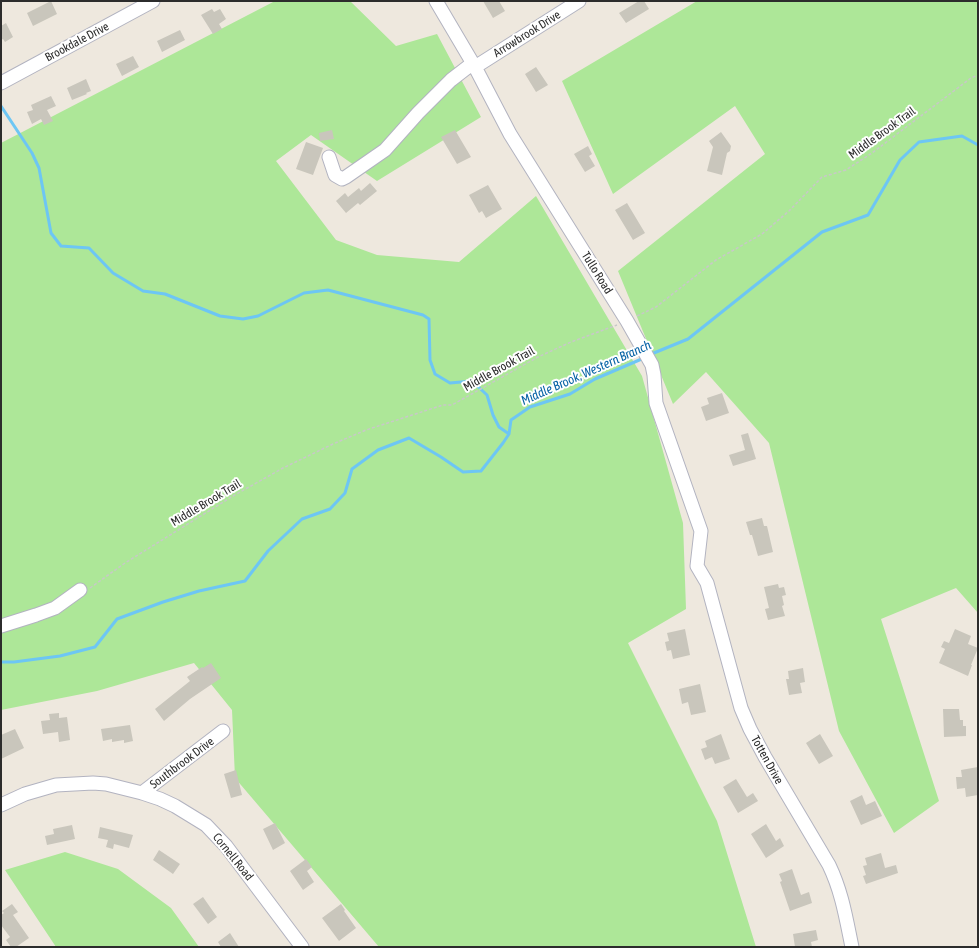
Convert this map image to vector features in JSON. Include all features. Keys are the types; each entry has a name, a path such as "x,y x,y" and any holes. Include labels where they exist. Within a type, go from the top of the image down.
{"street":[{"name":"Brookdale Drive","path":"1,84 153,1"},
{"name":"Tullo Road","path":"436,1 474,65 510,134 627,321 652,365 656,403 701,531 697,566"},
{"name":"Arrowbrook Drive","path":"329,157 335,175 342,178 346,177 385,150 418,113 451,80 579,1"},
{"name":"Totten Drive","path":"697,566 707,583 741,708 764,758 834,875 842,897 852,947"},
{"path":"1,626 55,608 84,590"},
{"name":"Southbrook Drive","path":"1,805 25,794 56,785 93,783 106,784 142,793 223,731"},
{"name":"Cornell Road","path":"142,793 175,806 206,825 226,846 302,947"}],"path":[{"name":"Middle Brook Trail","path":"84,590 233,496 283,468 366,430 443,405 452,405 538,357 571,342 627,321 656,307 716,260 762,234 789,211 822,177 846,170 872,153 971,78 978,76"}],"green space":[{"path":"275,1 350,1 396,46 437,34 481,117 377,181 311,135 276,161 336,240 377,255 459,262 536,196 642,376 683,523 686,609 628,643 717,821 756,947 379,947 235,778 232,710 194,663 97,691 1,710 1,143"},
{"path":"697,1 978,1 978,613 956,588 881,619 939,801 894,833 839,731 769,443 706,372 673,404 618,271 765,154 735,106 613,194 562,81"},
{"path":"65,852 118,869 171,908 199,947 56,947 5,870"}],"building":[{"path":"51,1 57,14 33,26 27,13"},
{"path":"483,1 499,1 505,11 493,18"},
{"path":"639,1 644,1 649,9 626,23 619,13"},
{"path":"212,9 214,12 220,9 226,19 219,24 222,29 213,34 201,15"},
{"path":"6,23 13,37 5,42 3,39 1,40 1,26"},
{"path":"180,30 185,40 162,52 157,41"},
{"path":"133,56 139,67 122,76 116,64"},
{"path":"536,67 548,85 536,92 525,74"},
{"path":"86,79 91,91 72,100 67,88"},
{"path":"51,96 56,106 47,110 53,121 44,125 41,119 32,124 27,112 33,110 31,105"},
{"path":"332,130 334,139 320,141 319,133"},
{"path":"455,130 471,157 457,164 441,137"},
{"path":"721,132 731,146 730,151 727,153 722,175 707,171 713,147 709,141"},
{"path":"306,142 323,148 313,175 296,169"},
{"path":"588,146 592,154 589,156 595,166 585,172 574,154"},
{"path":"370,183 377,191 360,205 358,203 346,213 336,201 345,193 348,197 359,188 361,191"},
{"path":"488,185 502,209 486,218 482,211 479,213 469,195"},
{"path":"627,203 645,233 633,240 615,210"},
{"path":"722,393 729,413 706,421 701,407 709,404 707,398"},
{"path":"748,433 756,459 733,466 729,455 745,450 741,435"},
{"path":"762,518 764,526 767,526 773,552 758,556 752,535 750,535 746,522"},
{"path":"778,584 779,588 784,587 786,595 782,596 784,605 782,606 785,616 768,620 765,609 769,608 764,587"},
{"path":"685,629 690,655 673,659 671,650 667,651 665,642 669,641 667,633"},
{"path":"955,629 971,636 968,644 978,648 968,676 939,663 945,649 941,647 944,641 949,643"},
{"path":"211,663 221,678 190,699 164,721 155,709 190,681 187,677"},
{"path":"803,668 805,682 800,683 802,693 789,695 786,679 789,679 788,671"},
{"path":"700,684 706,712 691,715 688,702 682,704 679,689"},
{"path":"943,709 959,709 960,720 963,720 963,726 966,726 966,736 944,737"},
{"path":"59,713 59,718 67,717 70,740 59,742 58,732 43,734 41,721 50,720 49,714"},
{"path":"130,725 133,741 124,743 124,740 112,742 112,739 103,741 101,729"},
{"path":"15,729 24,748 1,759 1,735"},
{"path":"721,734 730,759 715,764 712,757 705,760 701,749 707,747 705,741"},
{"path":"820,734 833,756 819,764 806,743"},
{"path":"978,767 978,795 966,797 965,788 957,789 956,777 962,777 961,770"},
{"path":"236,770 242,795 231,798 224,774"},
{"path":"736,779 747,797 753,793 758,801 738,813 723,787"},
{"path":"862,795 866,805 875,801 882,816 861,825 850,801"},
{"path":"275,823 285,843 273,850 263,829"},
{"path":"766,824 776,841 780,838 784,846 766,858 751,834"},
{"path":"72,825 75,839 47,845 45,836 54,834 53,829"},
{"path":"100,827 133,835 129,848 114,844 113,849 106,847 108,840 98,838"},
{"path":"159,850 180,864 173,874 153,860"},
{"path":"881,853 885,868 896,865 898,873 866,884 863,876 866,875 863,866 867,865 865,858"},
{"path":"306,859 312,867 307,871 314,882 303,890 290,871"},
{"path":"792,869 801,895 809,892 812,903 790,911 780,882 782,881 779,874"},
{"path":"203,897 217,917 208,924 193,904"},
{"path":"12,904 18,912 13,915 29,938 16,947 11,947 6,940 10,937 1,925 1,915 4,913 2,911"},
{"path":"341,904 356,928 339,941 322,918"},
{"path":"816,930 818,940 811,942 812,947 795,947 793,934"},
{"path":"230,933 239,947 221,947 218,942"}],"waterway":[{"path":"1,106 32,153 39,168 51,233 61,246 89,248 113,273 143,291 165,294 220,316 243,319 258,316 304,293 328,290 423,315 429,319 430,360 435,374 450,383 472,381 487,395 493,415 499,427 509,434"},
{"name":"Middle Brook, Western Branch","path":"649,355 688,339 822,232 868,215 900,160 919,142 962,136 978,145"},
{"name":"Middle Brook, Western Branch","path":"1,662 14,662 60,656 95,647 117,619 163,602 199,591 245,581 268,551 302,519 330,509 345,493 352,469 378,450 409,438 463,472 481,471 509,434 511,420 530,407 570,394 595,379 644,358"}]}
